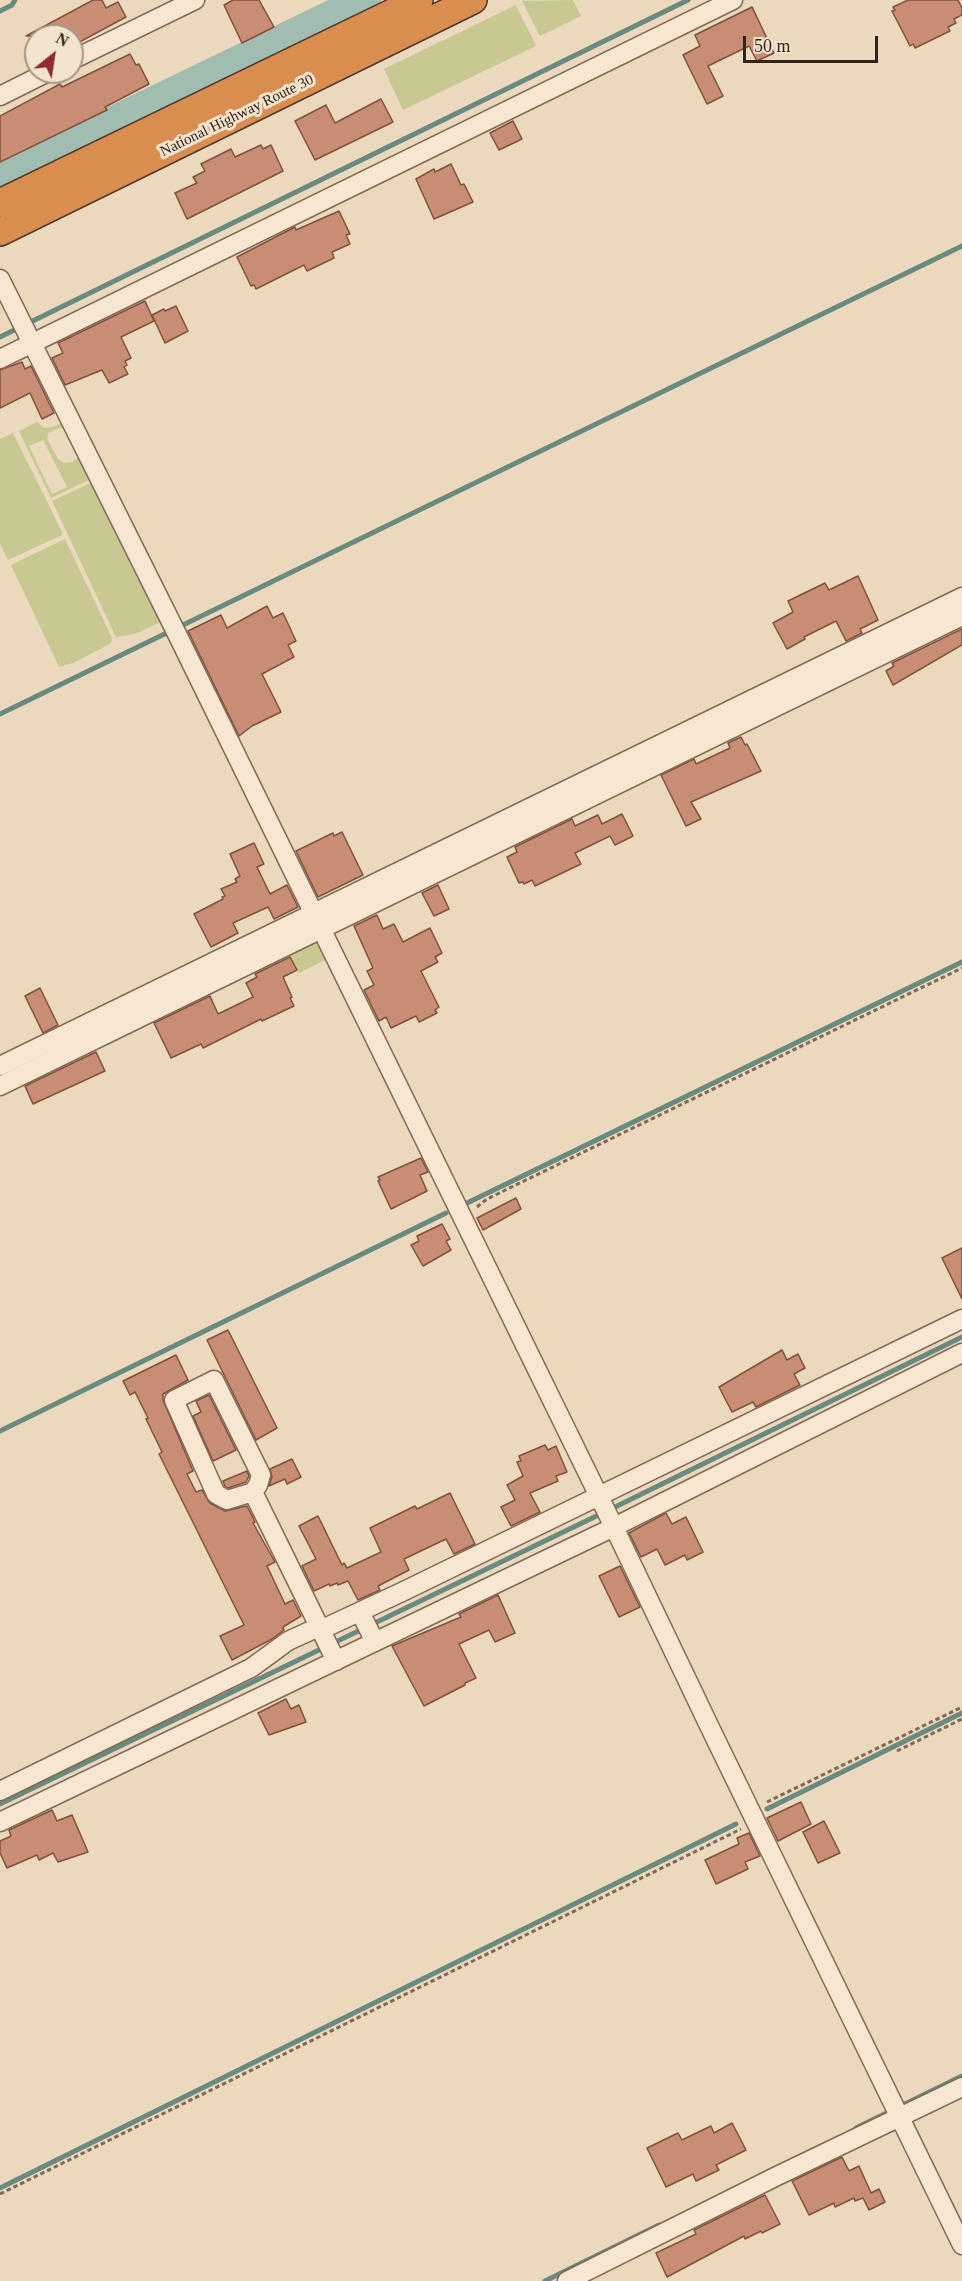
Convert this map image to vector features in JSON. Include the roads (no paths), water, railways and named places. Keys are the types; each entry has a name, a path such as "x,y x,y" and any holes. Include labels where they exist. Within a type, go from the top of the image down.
{"highway":[{"name":"National Highway Route 30","path":"0,202 419,0"},
{"name":"National Highway Route 30","path":"0,232 473,0"}],"street":[{"path":"84,54 195,0"},
{"path":"0,359 26,332 733,0"},
{"path":"0,96 24,84"},
{"path":"0,279 606,1512 962,2245"},
{"path":"0,1086 317,922 962,597"},
{"path":"0,1066 317,922 962,616"},
{"path":"271,1672 288,1641 328,1645 411,1606 606,1512 962,1319"},
{"path":"0,1822 271,1672 606,1512 962,1353"},
{"path":"214,1380 261,1475 253,1492 227,1500 216,1494 174,1400 214,1380"},
{"path":"253,1492 328,1645"},
{"path":"0,1791 251,1668 271,1672"},
{"path":"567,2281 775,2177 897,2112 962,2087"}],"waterway":[{"path":"0,11 12,5 15,0"},
{"path":"0,177 365,0"},
{"path":"0,337 688,0"},
{"path":"0,714 962,246"},
{"path":"463,1205 962,962"},
{"path":"0,1431 446,1213"},
{"path":"0,1804 962,1337"},
{"path":"767,1809 962,1713"},
{"path":"0,2188 736,1824"},
{"path":"856,2128 962,2076"},
{"path":"545,2281 659,2225"}]}
